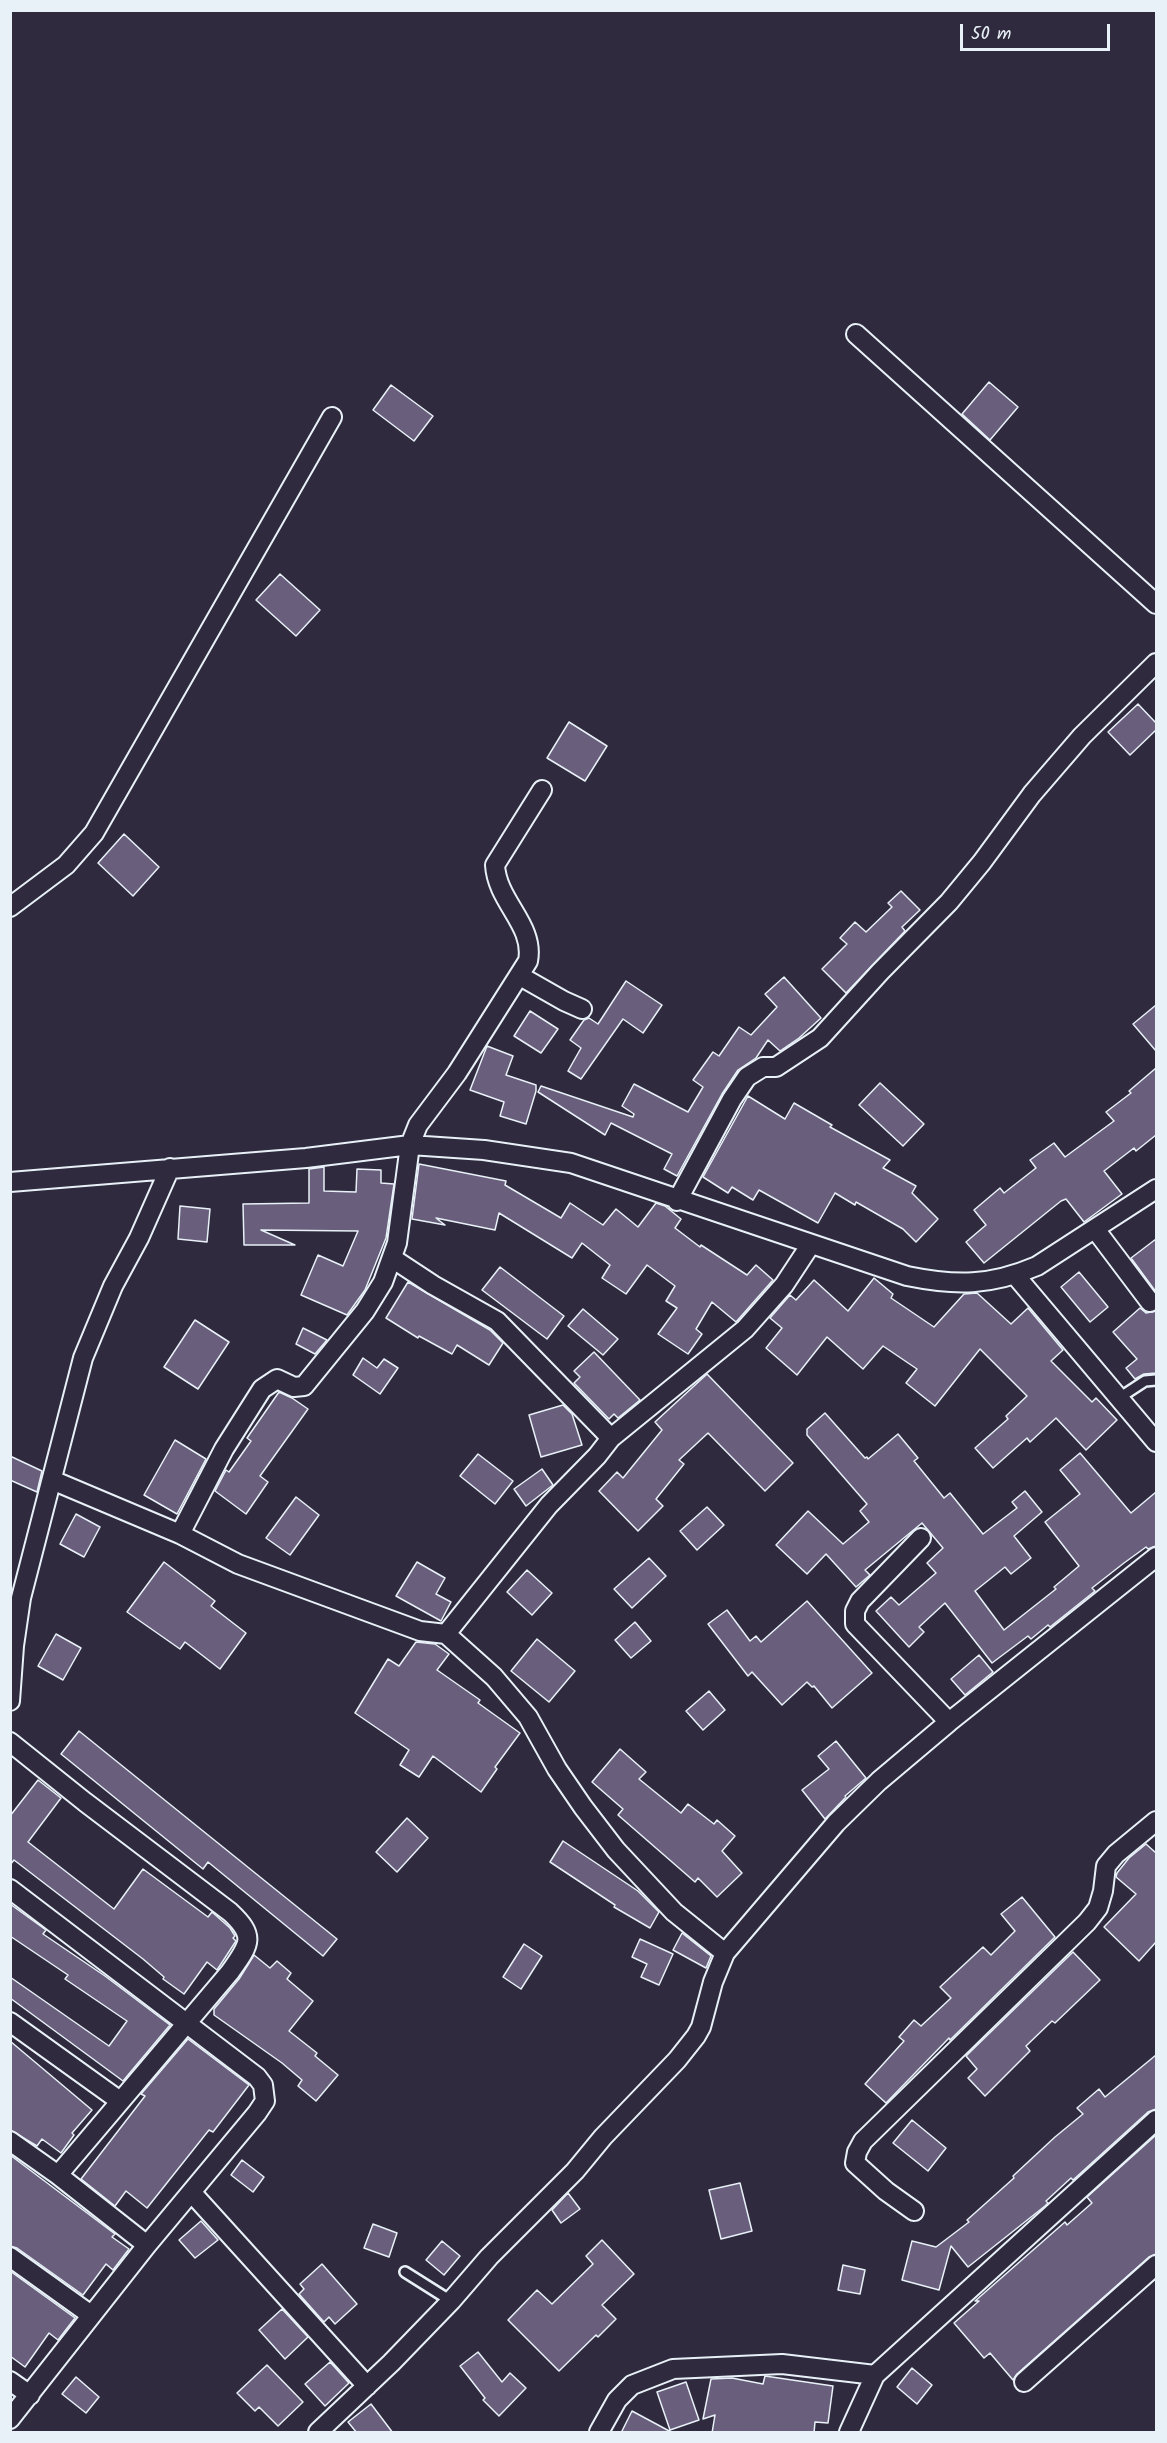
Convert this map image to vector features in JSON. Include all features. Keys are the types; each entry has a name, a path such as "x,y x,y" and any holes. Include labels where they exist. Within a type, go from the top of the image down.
{"street":[{"path":"856,334 1156,604"},
{"path":"10,907 66,865 94,833 332,417"},
{"path":"677,1201 732,1099 747,1077 763,1067 776,1068 820,1038 880,972 949,902 1032,794 1082,736 1156,663"},
{"path":"180,1534 224,1449 261,1389 277,1379 300,1387 309,1382 365,1311 383,1282 397,1243 410,1145 426,1113 456,1072 528,961 530,948 525,932 496,879 495,865 542,790"},
{"path":"520,976 582,1009"},
{"path":"10,1182 306,1158 410,1145 484,1150 571,1163 677,1201 907,1276 960,1284 985,1283 1016,1275 1037,1266 1156,1189"},
{"path":"10,1701 14,1646 21,1598 83,1358 113,1286 148,1219 170,1168"},
{"path":"1095,1229 1150,1302"},
{"path":"446,1634 549,1505 597,1456 611,1438 745,1329 784,1286 811,1244"},
{"path":"392,1258 433,1285 497,1321 611,1438"},
{"path":"1016,1275 1156,1443"},
{"path":"52,1480 180,1534 238,1564 420,1631 446,1634 494,1677 528,1717 557,1769 616,1850 674,1912 725,1953"},
{"path":"921,1538 860,1601 855,1611 855,1624 949,1722"},
{"path":"318,2433 451,2301 489,2257 575,2171 696,2036 725,1953 836,1824 879,1781 949,1722 1156,1557"},
{"path":"10,1742 245,1926 248,1938 246,1949 230,1972 185,2022 58,2175"},
{"path":"915,2211 886,2191 855,2163 857,2152 863,2141 1087,1922 1098,1908 1106,1866 1116,1854 1156,1821"},
{"path":"10,1889 257,2077 263,2085 264,2094 264,2101 257,2113 147,2245 10,2419"},
{"path":"10,2022 120,2101"},
{"path":"849,2433 875,2375 1156,2120"},
{"path":"10,2141 58,2175 147,2245"},
{"path":"192,2193 367,2386"},
{"path":"10,2257 91,2315"},
{"path":"1024,2382 1156,2265"},
{"path":"599,2433 617,2400 632,2385 673,2368 782,2364 875,2375"},
{"path":"10,2381 30,2395"}],"lane":[{"path":"1119,1398 1145,1381 1156,1380"},
{"path":"405,2272 451,2301"}],"building":[{"path":"989,382 1018,407 990,440 962,414"},
{"path":"391,385 433,416 414,441 373,410"},
{"path":"280,574 320,610 296,636 256,600"},
{"path":"1138,704 1156,723 1156,730 1130,755 1108,732"},
{"path":"569,722 607,746 585,781 547,758"},
{"path":"124,834 159,867 133,896 98,863"},
{"path":"901,891 920,910 902,927 905,931 846,993 822,969 847,944 840,938 855,922 866,932 892,907 888,903"},
{"path":"784,977 821,1018 780,1051 768,1040 756,1058 738,1070 722,1094 677,1176 664,1169 672,1154 611,1123 605,1135 538,1092 541,1086 633,1117 634,1114 622,1106 634,1084 688,1112 703,1087 693,1080 713,1052 719,1056 739,1027 751,1035 777,1007 765,994"},
{"path":"626,981 662,1005 643,1033 623,1019 581,1079 568,1071 581,1048 570,1040 584,1020 589,1018 598,1024"},
{"path":"1156,1005 1156,1051 1133,1024"},
{"path":"530,1011 558,1029 541,1053 514,1036"},
{"path":"487,1046 513,1056 506,1075 536,1085 526,1124 500,1116 504,1102 470,1090"},
{"path":"1156,1068 1156,1135 1136,1151 1134,1148 1104,1171 1122,1194 1084,1222 1066,1199 1061,1201 984,1263 966,1242 986,1225 974,1210 1000,1188 1004,1193 1036,1168 1030,1160 1054,1143 1065,1157 1114,1121 1106,1112 1131,1093 1129,1091"},
{"path":"880,1083 924,1124 903,1146 859,1105"},
{"path":"748,1096 785,1119 794,1103 832,1125 830,1127 890,1160 883,1168 916,1186 912,1193 938,1219 916,1242 903,1229 856,1202 855,1205 835,1193 818,1223 759,1190 753,1200 732,1187 728,1193 703,1177"},
{"path":"419,1164 506,1181 505,1185 561,1218 570,1203 603,1225 616,1209 638,1227 656,1203 665,1206 681,1219 675,1228 700,1247 701,1245 747,1275 756,1265 773,1280 736,1322 712,1302 696,1329 702,1334 688,1354 658,1334 677,1308 666,1301 675,1286 647,1265 626,1294 602,1278 610,1265 582,1243 572,1258 499,1213 495,1230 436,1218 445,1225 412,1219"},
{"path":"324,1167 324,1191 356,1192 357,1169 381,1170 381,1183 394,1184 386,1238 365,1290 347,1315 301,1295 318,1255 343,1266 358,1231 261,1230 295,1245 244,1245 243,1204 309,1203 309,1169"},
{"path":"180,1206 210,1209 207,1242 178,1239"},
{"path":"1156,1239 1156,1292 1131,1258"},
{"path":"500,1267 564,1316 547,1339 482,1290"},
{"path":"1079,1272 1108,1307 1090,1322 1061,1287"},
{"path":"874,1278 893,1294 891,1298 934,1327 964,1294 977,1293 1011,1324 1028,1308 1063,1350 1051,1361 1092,1402 1096,1398 1117,1420 1086,1450 1056,1418 1030,1442 1027,1438 993,1468 975,1448 1008,1419 1006,1416 1027,1396 980,1349 935,1406 906,1383 917,1369 883,1346 863,1369 827,1337 797,1375 766,1348 782,1328 770,1318 790,1295 796,1300 814,1280 848,1311"},
{"path":"408,1282 490,1330 503,1343 489,1365 457,1345 452,1354 419,1336 418,1338 386,1318"},
{"path":"1140,1308 1146,1313 1156,1311 1156,1373 1144,1374 1135,1379 1126,1368 1137,1359 1113,1332"},
{"path":"583,1309 618,1339 603,1355 568,1326"},
{"path":"195,1320 229,1342 198,1389 164,1367"},
{"path":"303,1328 327,1340 315,1354 296,1344"},
{"path":"594,1352 640,1400 618,1418 614,1414 609,1419 574,1383 580,1377 574,1371"},
{"path":"363,1358 377,1368 384,1359 398,1368 380,1394 353,1375"},
{"path":"707,1374 793,1463 765,1491 708,1433 679,1460 684,1464 656,1499 663,1506 638,1531 599,1491 617,1472 623,1478 662,1430 655,1422"},
{"path":"279,1392 308,1409 260,1476 268,1482 246,1514 215,1491 226,1470 229,1472 251,1441 247,1438"},
{"path":"563,1405 572,1414 582,1445 541,1457 529,1415"},
{"path":"825,1413 868,1459 898,1434 918,1458 914,1461 944,1498 950,1493 983,1534 1017,1508 1012,1502 1025,1491 1042,1512 1014,1536 1031,1558 1011,1574 1005,1567 975,1591 1004,1630 1056,1589 1054,1587 1079,1566 1045,1522 1080,1494 1060,1470 1080,1453 1131,1513 1156,1492 1156,1546 1148,1549 1146,1547 1092,1588 1095,1591 1050,1627 1048,1625 1031,1639 1028,1636 992,1663 945,1603 919,1627 924,1632 909,1647 876,1611 891,1597 899,1605 936,1573 927,1563 943,1548 922,1523 865,1570 870,1575 856,1587 826,1554 807,1574 776,1545 808,1511 843,1544 869,1522 860,1511 867,1504 807,1435 807,1429"},
{"path":"175,1440 206,1459 177,1514 144,1495"},
{"path":"478,1454 513,1481 495,1504 460,1476"},
{"path":"10,1456 42,1471 37,1492 10,1480"},
{"path":"542,1469 553,1485 526,1506 514,1489"},
{"path":"296,1497 319,1515 290,1555 266,1538"},
{"path":"707,1507 724,1525 697,1550 680,1531"},
{"path":"76,1514 100,1527 84,1557 60,1544"},
{"path":"649,1558 666,1576 632,1608 614,1589"},
{"path":"164,1562 215,1601 211,1606 246,1633 220,1669 185,1642 180,1649 127,1612"},
{"path":"417,1562 445,1578 436,1594 451,1602 441,1621 396,1596"},
{"path":"527,1570 552,1593 532,1615 507,1592"},
{"path":"807,1601 872,1673 832,1708 814,1686 812,1687 807,1682 782,1705 752,1672 748,1676 708,1624 727,1610 750,1641 756,1636 761,1642"},
{"path":"635,1622 651,1641 631,1658 615,1640"},
{"path":"56,1634 81,1648 63,1680 38,1666"},
{"path":"537,1639 575,1671 549,1702 511,1671"},
{"path":"416,1642 435,1644 449,1654 437,1670 480,1700 478,1703 520,1733 495,1767 497,1769 481,1792 433,1756 419,1777 400,1765 409,1750 355,1713 388,1659 399,1666"},
{"path":"979,1655 993,1672 965,1695 951,1679"},
{"path":"709,1691 725,1710 703,1730 686,1711"},
{"path":"79,1731 337,1939 323,1956 208,1862 203,1869 61,1754"},
{"path":"836,1741 866,1778 845,1796 825,1819 802,1790 829,1769 818,1756"},
{"path":"620,1749 646,1772 639,1779 681,1813 688,1804 714,1824 717,1820 735,1836 722,1851 742,1873 717,1897 698,1878 695,1882 618,1815 623,1809 592,1782"},
{"path":"38,1780 61,1798 28,1842 114,1909 143,1869 208,1917 212,1912 230,1928 236,1941 217,1970 207,1962 184,1994 163,1979 164,1977 143,1959 14,1860 10,1865 10,1816"},
{"path":"407,1818 428,1838 397,1872 376,1852"},
{"path":"563,1841 638,1891 659,1912 650,1928 614,1907 615,1905 550,1862"},
{"path":"1146,1844 1156,1853 1156,1942 1139,1961 1104,1927 1136,1894 1116,1877 1129,1858"},
{"path":"1022,1897 1055,1937 950,2040 949,2038 886,2103 865,2084 904,2041 899,2037 914,2020 921,2026 951,1998 940,1987 983,1947 991,1955 1015,1931 1001,1914"},
{"path":"10,1904 46,1930 43,1934 105,1976 170,2025 123,2081 10,1998 10,1977 109,2046 127,2021 65,1979 68,1975 10,1936"},
{"path":"682,1933 711,1956 706,1968 673,1950"},
{"path":"640,1939 673,1954 659,1985 641,1977 647,1964 632,1957"},
{"path":"524,1944 542,1956 521,1989 503,1977"},
{"path":"1073,1952 1100,1980 1055,2023 1052,2021 1026,2046 1030,2051 985,2096 968,2078 977,2069 966,2056"},
{"path":"254,1955 270,1968 277,1961 291,1973 287,1979 313,2001 289,2031 317,2053 315,2056 338,2075 316,2101 298,2086 302,2080 282,2063 214,2015 214,2009 239,1979"},
{"path":"188,2039 249,2085 213,2132 209,2130 147,2208 126,2191 115,2206 81,2179 145,2096 141,2094"},
{"path":"10,2041 92,2110 72,2133 74,2135 61,2153 42,2139 37,2146 10,2130"},
{"path":"1156,2055 1156,2109 1148,2112 1073,2180 1071,2178 1046,2201 1048,2203 1045,2206 968,2267 951,2246 939,2290 902,2280 912,2241 936,2247 969,2222 967,2220 1014,2178 1013,2176 1083,2114 1077,2108 1099,2089 1105,2097"},
{"path":"912,2120 946,2148 928,2171 893,2143"},
{"path":"1156,2135 1156,2254 1149,2257 1013,2380 990,2353 984,2358 954,2323 979,2301 975,2301 1065,2222 1067,2225 1092,2203 1087,2197"},
{"path":"10,2155 115,2234 112,2237 129,2249 113,2270 106,2264 83,2295 17,2248 10,2246"},
{"path":"242,2160 264,2177 253,2192 231,2175"},
{"path":"740,2183 752,2231 721,2239 709,2190"},
{"path":"568,2193 580,2209 561,2223 552,2210"},
{"path":"201,2221 218,2240 195,2258 179,2240"},
{"path":"373,2224 397,2233 389,2257 364,2248"},
{"path":"602,2240 634,2274 602,2305 616,2319 559,2371 508,2320 537,2290 552,2304 593,2264 586,2256"},
{"path":"442,2241 460,2256 444,2275 426,2260"},
{"path":"322,2264 357,2304 335,2324 329,2317 324,2322 299,2294 304,2289 300,2284"},
{"path":"843,2265 865,2270 860,2294 838,2290"},
{"path":"10,2271 75,2318 58,2340 49,2333 25,2367 10,2356"},
{"path":"282,2309 308,2337 285,2359 259,2330"},
{"path":"478,2352 502,2382 510,2373 526,2388 499,2416 483,2400 485,2398 460,2366"},
{"path":"330,2362 349,2383 325,2406 305,2384"},
{"path":"267,2365 303,2402 278,2426 259,2407 255,2411 237,2393"},
{"path":"912,2368 932,2385 917,2404 897,2387"},
{"path":"765,2376 833,2386 828,2423 815,2422 814,2433 712,2433 715,2415 703,2419 711,2379 732,2378 763,2384"},
{"path":"76,2377 99,2397 86,2413 62,2394"},
{"path":"686,2382 699,2420 670,2430 657,2392"},
{"path":"371,2404 393,2433 357,2433 348,2422"},
{"path":"632,2411 673,2433 621,2433"}]}
